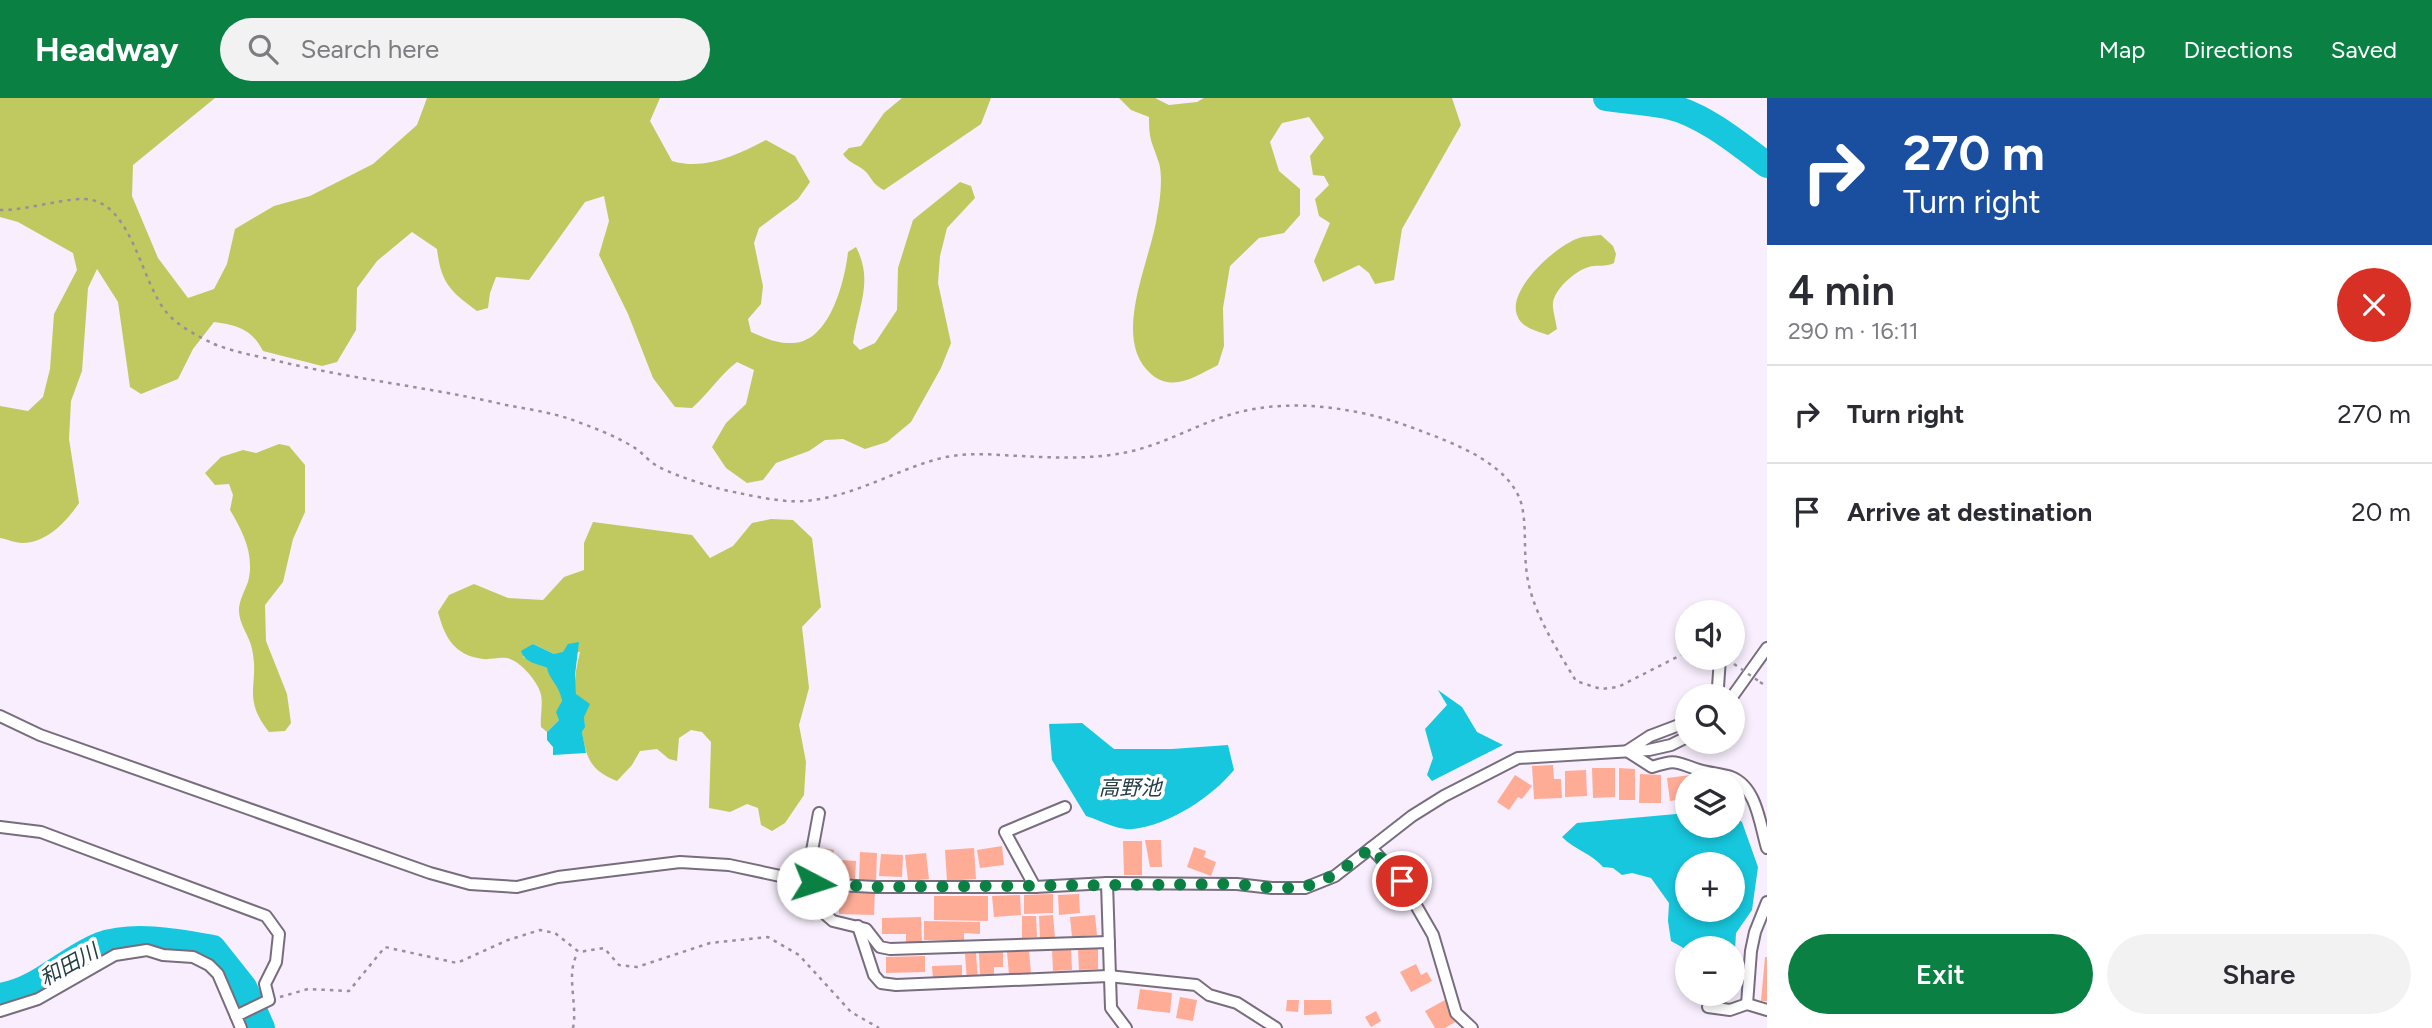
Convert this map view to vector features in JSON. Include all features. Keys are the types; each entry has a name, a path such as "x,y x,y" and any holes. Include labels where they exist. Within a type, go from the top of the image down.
{"street":[{"path":"1741,684 1767,648"},
{"path":"0,716 40,736 430,873 470,884 517,887 558,877 680,862 729,865 815,883 875,887 1035,887 1107,883 1237,884 1305,888 1335,876 1444,796 1518,758 1627,751 1675,743"},
{"path":"1627,751 1650,736 1675,727"},
{"path":"1627,751 1652,767 1674,760 1744,784 1751,796 1767,848"},
{"path":"1035,887 1005,832 1065,807"},
{"path":"819,813 809,867 822,909 833,921 866,929 880,947 890,949 1109,942"},
{"path":"0,827 41,832 266,916 279,934 276,962 265,984 269,1000 236,1016"},
{"path":"1371,848 1402,881 1427,924 1433,935 1456,1013 1472,1028"},
{"path":"1107,883 1111,1008 1126,1028"},
{"path":"1747,1004 1751,951 1767,902"},
{"path":"858,926 874,975 881,983 896,985 1108,976 1196,985 1209,995 1237,1003 1276,1028"},
{"path":"0,1011 38,999 115,955 147,950 163,955 193,957 209,965 218,974 241,1028"},
{"path":"1708,1007 1730,1010 1747,1004 1767,1010"}],"path":[{"path":"0,210 19,210 82,199 96,200 114,213 135,244 143,270 167,313 215,344 347,377 458,394 568,419 616,438 662,469 735,493 800,501 815,500 949,457 988,454 1067,457 1122,453 1160,443 1249,409 1280,406 1342,409 1417,429 1479,457 1515,489 1522,506 1528,584 1551,638 1576,681 1601,690 1618,687 1675,658"},
{"path":"1743,670 1767,687"},
{"path":"269,1000 308,989 349,991 385,947 457,963 508,940 540,930 555,933 579,951 604,948 619,965 637,967 709,943 768,937 799,955 851,1012 879,1028"},
{"path":"573,1028 576,1017 573,961 579,951"}],"green space":[{"path":"0,98 215,98 133,165 132,196 158,258 188,298 214,289 227,264 235,229 274,206 310,196 373,164 417,125 427,98 660,98 650,121 672,161 684,164 709,163 732,156 766,140 795,156 810,182 798,199 759,228 754,243 763,286 761,304 748,319 751,332 782,343 806,340 826,321 839,293 848,252 856,247 864,271 864,283 853,343 860,350 875,343 897,310 898,268 913,220 960,182 971,186 975,198 947,228 940,256 938,283 951,343 941,368 911,422 887,442 865,449 843,439 825,440 809,451 776,463 763,480 747,483 726,468 712,447 726,423 746,404 754,370 737,362 692,408 675,407 653,378 628,314 599,255 609,221 604,196 585,202 529,280 496,277 488,308 477,311 454,292 444,278 437,249 412,232 377,261 357,288 356,330 337,362 322,366 263,351 243,329 214,322 193,349 178,379 141,394 130,387 118,302 97,269 88,288 82,371 71,401 69,439 79,503 69,517 48,535 31,542 14,542 0,538 0,406 28,411 43,397 50,369 54,314 77,270 73,253 18,222 0,217"},
{"path":"902,98 991,98 981,124 884,190 843,154 849,148 861,146 884,113"},
{"path":"1119,98 1155,98 1169,105 1197,102 1204,98 1452,98 1461,125 1402,229 1394,280 1375,284 1369,273 1359,265 1323,282 1314,261 1330,223 1319,216 1315,199 1329,185 1324,176 1313,175 1310,156 1324,138 1309,117 1282,123 1270,142 1279,171 1300,189 1300,215 1284,233 1259,238 1230,266 1223,308 1224,346 1218,365 1193,378 1168,382 1151,374 1139,359 1133,320 1159,204 1159,163 1150,137 1149,117 1131,110"},
{"path":"1601,235 1613,246 1616,254 1614,263 1587,268 1563,285 1553,302 1557,329 1548,335 1522,323 1517,315 1516,305 1519,293 1536,269 1570,242 1581,237"},
{"path":"279,444 289,446 305,465 305,512 293,539 283,582 265,605 266,641 287,694 291,723 285,731 269,732 253,700 254,661 239,614 240,601 250,572 249,553 230,510 233,495 229,484 215,485 205,473 221,457 243,450 256,453"},
{"path":"771,519 793,520 812,538 821,607 802,627 809,688 799,725 806,762 804,795 785,823 772,831 761,825 758,808 747,804 730,812 709,808 711,742 702,732 691,730 679,738 677,761 669,759 657,749 640,751 632,765 617,781 601,773 588,756 582,732 584,717 575,683 580,652 554,654 533,644 523,657 547,668 560,691 562,701 559,720 547,732 541,727 540,690 529,674 510,659 483,659 465,654 452,644 438,612 449,595 474,584 508,598 543,600 564,577 584,570 584,543 593,522 692,535 710,558 733,546 752,523"}],"water":[{"path":"579,642 576,694 590,704 584,717 585,727 582,732 586,753 553,755 547,732 559,720 556,712 562,701 561,695 547,668 528,660 521,651 533,644 554,654 563,652 568,644"},
{"path":"1438,690 1462,707 1477,732 1503,745 1432,781 1427,775 1433,758 1425,729 1447,705"},
{"name":"高野池","path":"1082,723 1114,749 1228,745 1234,770 1214,790 1175,816 1133,829 1115,827 1086,816 1052,760 1049,724"},
{"path":"1675,814 1675,838 1745,838 1745,830 1758,867 1752,910 1745,920 1745,852 1675,852 1675,922 1744,922 1736,936 1675,936 1675,943 1671,941 1668,921 1669,903 1651,878 1632,873 1622,875 1613,868 1603,867 1562,837 1577,823"}],"building":[{"path":"1553,765 1554,779 1561,779 1562,798 1534,799 1532,766"},
{"path":"1592,768 1615,768 1615,797 1593,798"},
{"path":"1619,768 1635,769 1635,800 1619,800"},
{"path":"1586,770 1587,796 1565,797 1565,771"},
{"path":"1640,774 1661,775 1661,803 1639,803"},
{"path":"1515,775 1532,786 1522,799 1518,797 1509,810 1497,802"},
{"path":"1675,777 1675,800 1670,801 1667,778"},
{"path":"1145,840 1161,840 1162,867 1150,867"},
{"path":"1123,841 1142,841 1142,875 1124,875"},
{"path":"1002,846 1004,865 980,868 977,850"},
{"path":"817,847 834,850 831,870 814,867"},
{"path":"1194,847 1206,851 1204,857 1216,862 1211,876 1187,867"},
{"path":"974,848 976,879 947,881 945,850"},
{"path":"860,852 877,853 876,881 859,880"},
{"path":"926,853 929,879 908,881 905,855"},
{"path":"881,854 903,855 902,877 879,876"},
{"path":"841,860 856,861 855,881 840,880"},
{"path":"839,888 875,889 874,915 839,914"},
{"path":"1053,894 1053,913 1024,914 1024,895"},
{"path":"1079,894 1080,913 1059,915 1058,895"},
{"path":"1020,895 1021,915 994,917 992,896"},
{"path":"934,896 988,896 988,921 934,920"},
{"path":"1053,915 1055,938 1040,939 1039,916"},
{"path":"1095,915 1097,935 1072,937 1070,917"},
{"path":"1022,916 1036,916 1037,937 1022,938"},
{"path":"921,917 922,943 906,943 906,934 882,934 882,918"},
{"path":"924,921 980,922 980,934 964,933 964,941 924,940"},
{"path":"1071,948 1072,970 1053,971 1052,950"},
{"path":"1098,948 1098,969 1079,970 1078,949"},
{"path":"1029,951 1031,973 1009,974 1007,952"},
{"path":"979,952 1003,952 1003,967 994,967 994,978 980,978"},
{"path":"976,953 978,980 967,981 965,954"},
{"path":"925,956 925,972 886,973 886,957"},
{"path":"1765,957 1767,1001 1761,1001"},
{"path":"1416,964 1421,975 1427,972 1432,981 1411,992 1400,972"},
{"path":"962,965 962,978 933,979 932,966"},
{"path":"1140,989 1172,993 1170,1013 1137,1009"},
{"path":"1180,997 1197,1000 1193,1021 1176,1018"},
{"path":"1287,1000 1299,1000 1298,1012 1286,1011"},
{"path":"1304,1000 1331,1000 1332,1014 1304,1015"},
{"path":"1445,1000 1457,1021 1445,1028 1435,1028 1425,1011"},
{"path":"1376,1011 1381,1021 1371,1027 1365,1017"}],"waterway":[{"path":"1606,98 1680,110 1720,130 1767,165"},
{"name":"和田川","path":"0,996 14,993 40,981 100,945 113,941 142,939 171,941 213,948 244,987 262,1028"}],"route":[{"path":"813,883 875,887 1035,887 1107,883 1237,884 1305,888 1335,876 1371,848 1402,881"}]}
